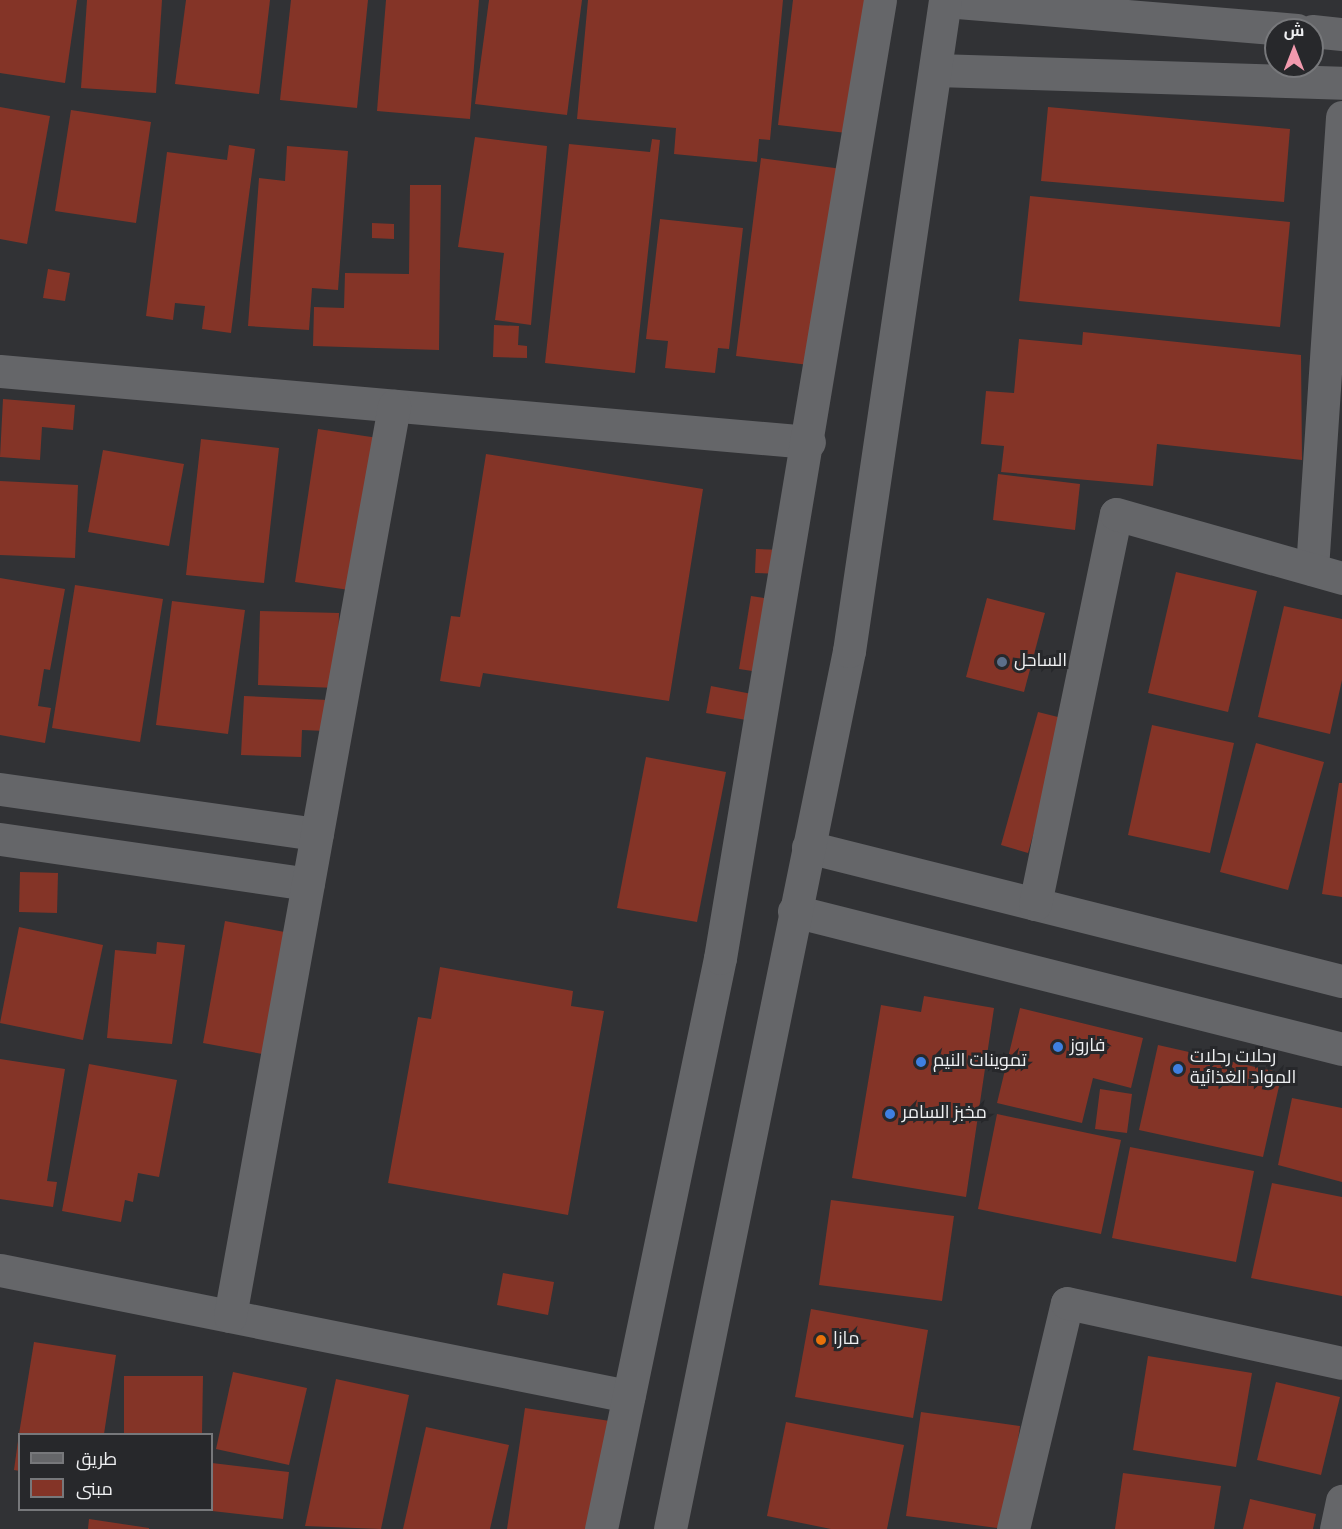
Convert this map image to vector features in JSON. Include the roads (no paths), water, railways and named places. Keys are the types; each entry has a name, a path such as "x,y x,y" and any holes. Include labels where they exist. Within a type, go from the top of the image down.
{"street":[{"path":"601,1529 720,958 809,442 880,0"},
{"path":"670,1529 794,911 849,651 945,1 1264,27"},
{"path":"1324,32 1342,34"},
{"path":"936,70 1342,83"},
{"path":"1035,904 1116,514 1327,573 1342,117"},
{"path":"0,371 809,442"},
{"path":"230,1316 394,406"},
{"path":"0,789 317,834"},
{"path":"0,839 308,884"},
{"path":"808,847 1342,981"},
{"path":"794,911 1342,1049"},
{"path":"0,1270 628,1396"},
{"path":"1013,1529 1067,1303 1342,1363"},
{"path":"1336,1529 1342,1501"}],"place":[{"name":"الساحل","path":"1002,662"},
{"name":"فاروز","path":"1058,1047"},
{"name":"تموينات النيم","path":"921,1062"},
{"name":"رحلات رحلات المواد الغذائية","path":"1178,1069"},
{"name":"مخبز السامر","path":"890,1114"},
{"name":"مازا","path":"821,1340"}]}
